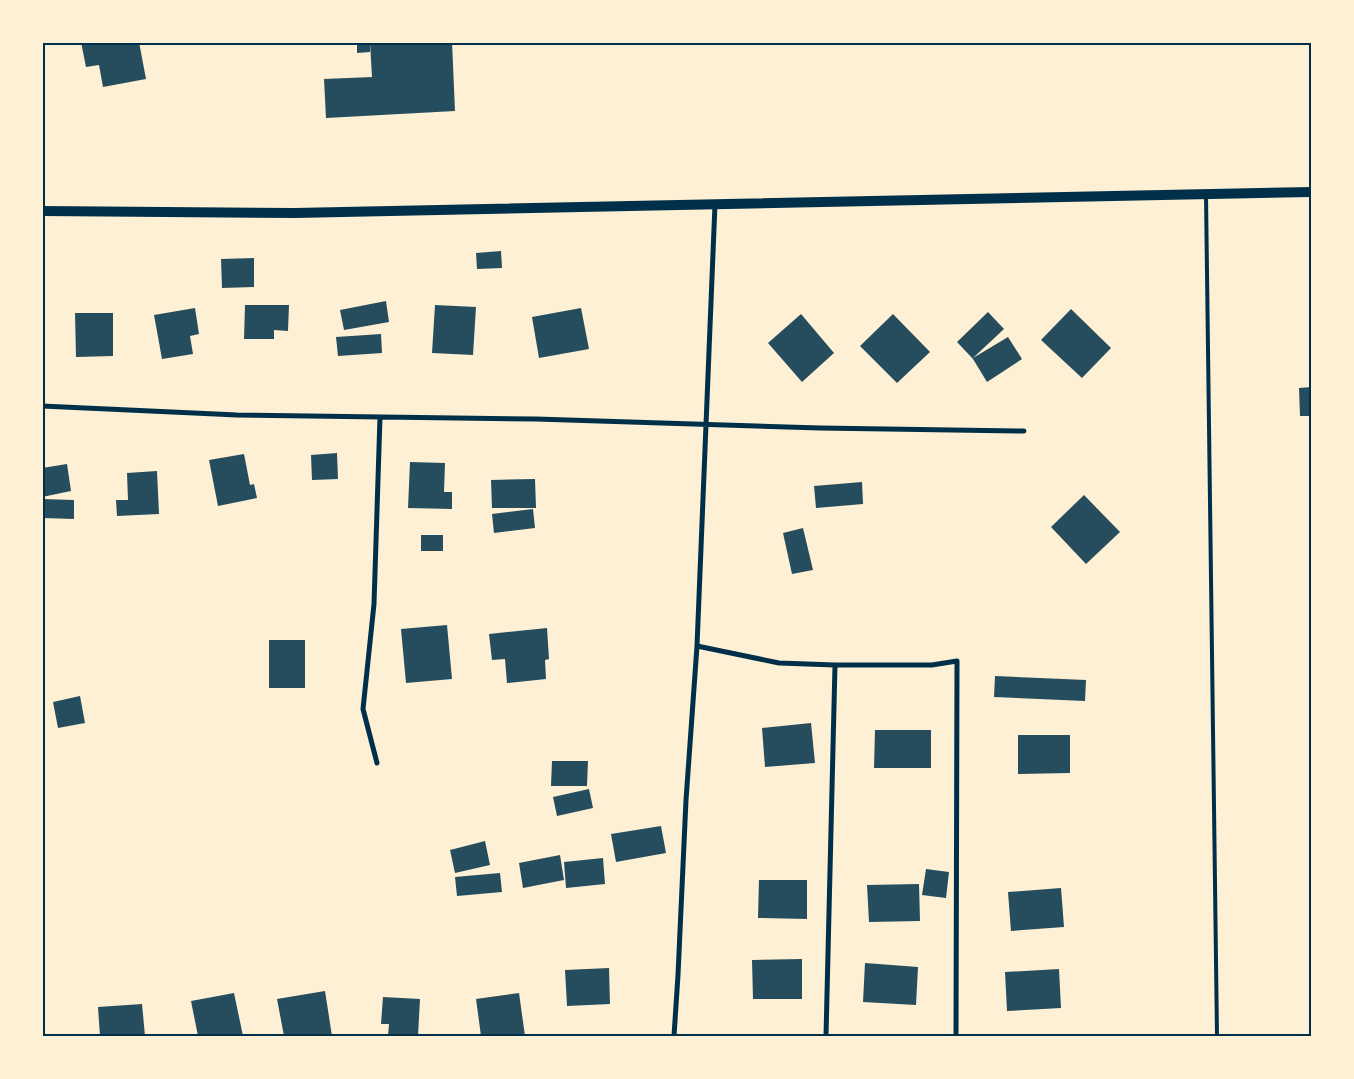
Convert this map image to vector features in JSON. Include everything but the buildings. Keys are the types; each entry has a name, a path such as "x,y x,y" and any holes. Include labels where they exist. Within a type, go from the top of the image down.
{"main road":[{"path":"42,211 295,212 1312,192"}],"street":[{"path":"674,1036 686,800 697,646 715,204"},
{"path":"42,406 237,415 536,419 820,428 1024,431"},
{"path":"377,763 363,709 374,604 380,417"},
{"path":"697,646 779,662 835,665 932,665 957,661 956,1036"},
{"path":"826,1036 835,665"}],"lane":[{"path":"1206,194 1217,1036"}]}
